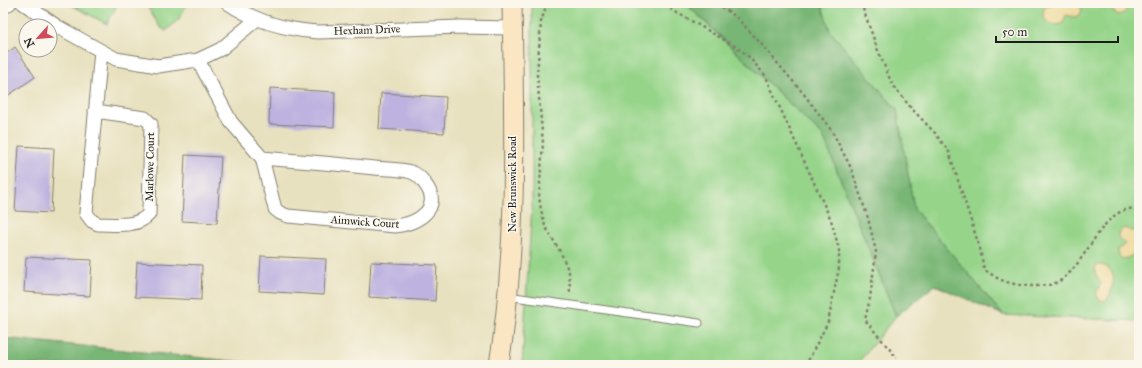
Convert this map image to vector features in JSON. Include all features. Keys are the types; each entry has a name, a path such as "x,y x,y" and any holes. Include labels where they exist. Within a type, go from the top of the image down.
{"street":[{"path":"3,8 10,3"},
{"path":"23,3 58,27 116,59 158,66 198,60 221,49 257,19"},
{"name":"Hexham Drive","path":"228,3 273,26 298,31 319,32 460,27 512,28"},
{"name":"New Brunswick Road","path":"499,365 512,240 512,3"},
{"name":"Marlowe Court","path":"95,111 145,118 151,124 149,214 146,218 137,223 98,224 92,221 86,213 95,111 101,51"},
{"name":"Aimwick Court","path":"198,60 231,122 262,158 275,209 280,213 288,216 395,226 404,225 420,218 431,207 432,198 429,189 421,179 411,172 262,158"}],"lane":[{"path":"507,296 699,323"}],"path":[{"path":"547,3 541,22 537,75 543,143 540,197 541,210 545,226 561,253 569,272 570,282"},
{"path":"660,3 733,45 747,55 765,75 831,220 839,249 839,268 828,322 806,365"},
{"path":"717,3 737,18 803,93 832,131 851,168 868,218 876,252 866,320 897,358"},
{"path":"861,3 892,84 911,108 935,133 948,152 980,249 984,269 995,278 1016,285 1037,286 1053,284 1066,276 1116,214 1133,208 1139,209"}],"green space":[{"path":"68,3 118,3 107,24"},
{"path":"145,3 188,3 178,20 166,31 160,27"},
{"path":"532,3 685,3 823,136 896,316 856,365 522,365 532,206"},
{"path":"686,3 821,3 830,31 897,110 914,209 1003,315 935,285 896,316 823,136"},
{"path":"821,3 1139,3 1139,321 1003,315 914,209 897,110 830,31"},
{"path":"3,338 273,365 3,365"}],"sand":[{"path":"1053,3 1075,3 1078,4 1082,10 1078,16 1074,17 1066,15 1062,24 1051,24 1044,18 1043,14 1047,6"},
{"path":"1115,3 1127,3 1125,12 1119,15 1113,12"},
{"path":"1124,228 1135,232 1138,231 1139,228 1139,250 1130,257 1123,259 1119,255 1118,250 1125,244 1118,237 1118,233"},
{"path":"1097,265 1103,265 1108,268 1112,272 1114,278 1110,295 1105,301 1100,300 1097,294 1097,290 1101,284 1095,273 1095,268"}],"building":[{"path":"15,47 18,52 18,58 22,58 35,77 3,99 3,56"},
{"path":"270,88 335,92 334,127 269,124"},
{"path":"381,93 446,97 444,133 379,129"},
{"path":"19,146 54,148 51,213 15,211"},
{"path":"185,155 221,157 217,223 182,221"},
{"path":"261,256 326,259 324,295 259,291"},
{"path":"26,257 92,260 90,296 24,292"},
{"path":"137,262 202,265 201,300 135,297"},
{"path":"371,262 437,265 435,301 369,297"}]}
